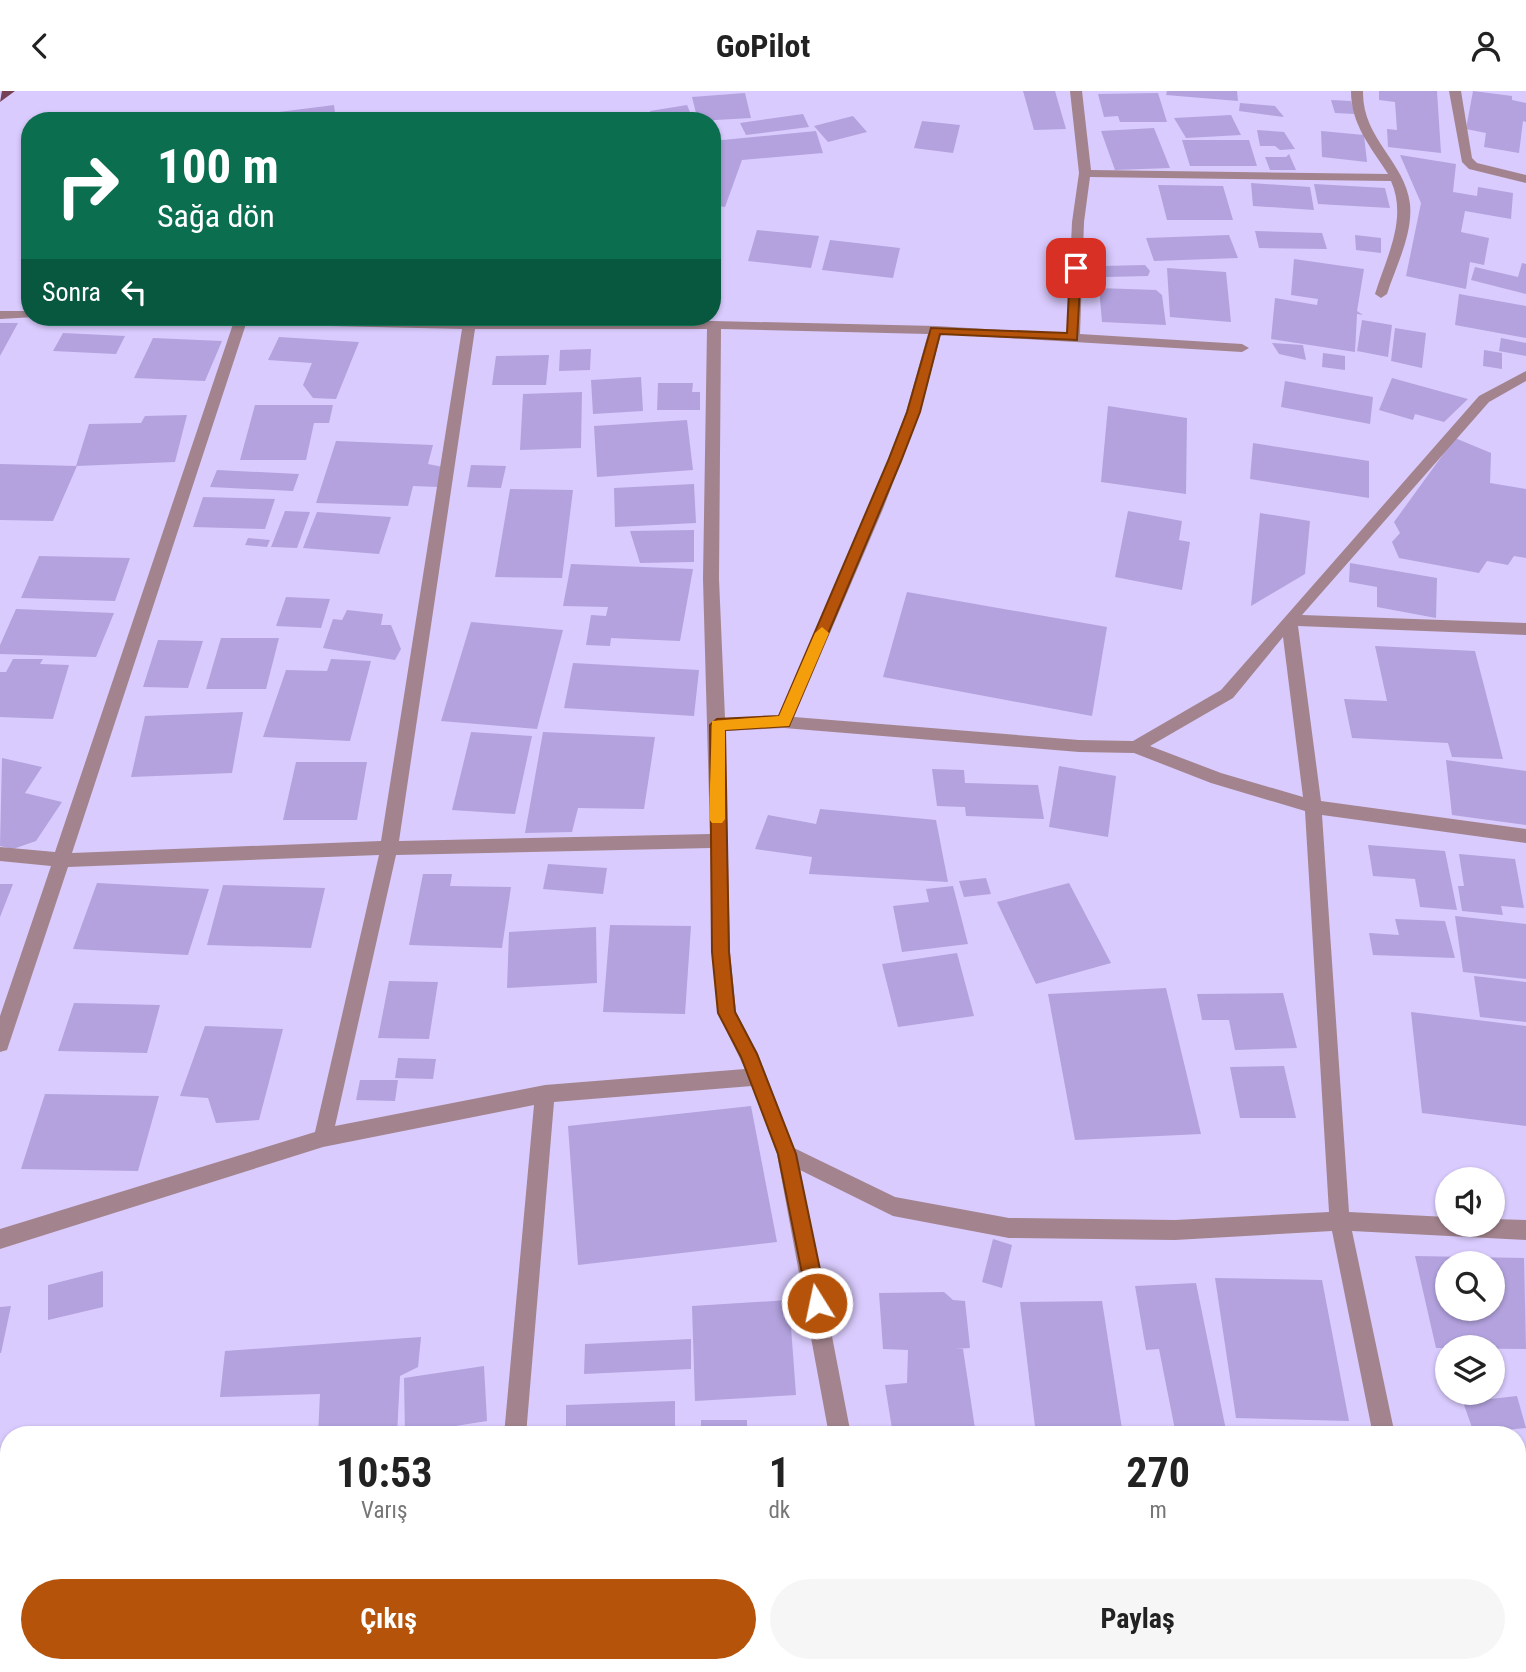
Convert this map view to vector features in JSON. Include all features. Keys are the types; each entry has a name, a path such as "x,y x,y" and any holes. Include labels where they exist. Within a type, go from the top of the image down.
{"main road":[{"path":"0,99 9,91"}],"street":[{"path":"1073,337 1078,222 1085,173 1076,91"},
{"path":"1357,91 1355,103 1366,134 1397,178 1404,205 1399,234 1381,294"},
{"path":"1455,91 1466,159 1473,166 1526,179"},
{"path":"1085,173 1397,178"},
{"path":"0,314 21,315"},
{"path":"721,325 936,330 1242,348"},
{"path":"0,1044 239,326"},
{"path":"323,1138 390,848 469,326"},
{"path":"714,326 711,579 717,725 720,952 727,1013 757,1077 787,1154 838,1426"},
{"path":"784,722 899,449 913,412 936,330"},
{"path":"1135,747 1227,694 1484,399 1526,375"},
{"path":"1289,620 1526,629"},
{"path":"1289,620 1313,807 1340,1221 1382,1426"},
{"path":"717,725 784,722 1079,746 1135,747 1217,778 1313,807 1366,812 1526,836"},
{"path":"0,854 63,860 390,848 717,841"},
{"path":"0,1239 323,1138 545,1094 757,1077"},
{"path":"516,1426 545,1094"},
{"path":"787,1154 893,1206 1009,1228 1175,1230 1340,1221 1526,1230"}],"building":[{"path":"1023,91 1055,91 1066,129 1034,130"},
{"path":"1167,91 1237,91 1238,101 1166,95"},
{"path":"1379,91 1437,91 1441,153 1388,147 1387,129 1397,130 1395,102 1379,100"},
{"path":"1473,91 1512,96 1512,100 1526,103 1526,122 1523,121 1519,153 1484,147 1486,133 1466,129"},
{"path":"745,93 751,118 721,120 721,112 696,112 692,97"},
{"path":"1158,93 1167,122 1120,122 1118,116 1104,117 1098,94"},
{"path":"1331,100 1351,101 1355,114 1335,113"},
{"path":"1240,103 1275,106 1284,117 1239,111"},
{"path":"334,105 335,112 279,112"},
{"path":"687,105 690,112 650,112"},
{"path":"803,114 809,127 746,135 740,123"},
{"path":"1231,115 1241,135 1186,138 1174,118"},
{"path":"853,116 867,132 828,142 814,126"},
{"path":"922,121 960,125 953,153 914,148"},
{"path":"1154,128 1170,168 1115,170 1101,131"},
{"path":"1257,130 1284,132 1295,149 1280,150 1275,146 1260,146"},
{"path":"816,131 823,153 742,160 725,207 721,206 721,140"},
{"path":"1321,131 1364,135 1367,162 1322,157"},
{"path":"1182,140 1249,140 1257,166 1190,166"},
{"path":"1289,154 1296,170 1270,170 1265,157 1286,157"},
{"path":"1400,155 1456,164 1453,192 1477,196 1478,187 1513,193 1511,219 1465,211 1461,232 1489,238 1484,265 1470,262 1466,289 1406,276 1421,203"},
{"path":"1251,183 1310,187 1314,210 1253,206"},
{"path":"1314,184 1385,188 1390,208 1318,204"},
{"path":"1158,185 1223,186 1233,220 1167,220"},
{"path":"757,230 819,236 811,268 748,261"},
{"path":"1255,231 1322,233 1327,249 1259,248"},
{"path":"1229,235 1238,258 1154,261 1146,238"},
{"path":"1355,235 1381,238 1381,253 1356,250"},
{"path":"830,240 900,248 893,278 822,270"},
{"path":"1294,259 1364,269 1357,311 1363,315 1357,314 1355,352 1271,339 1275,298 1317,305 1318,299 1291,295"},
{"path":"1522,263 1526,264 1526,294 1471,280 1475,267 1518,277"},
{"path":"1145,265 1150,271 1148,276 1106,277 1103,266"},
{"path":"1167,268 1226,272 1231,322 1170,317"},
{"path":"1099,288 1156,290 1162,295 1166,325 1102,322"},
{"path":"1459,294 1526,306 1526,338 1455,325"},
{"path":"1362,320 1392,325 1388,357 1357,351"},
{"path":"0,323 18,323 0,356"},
{"path":"1395,328 1426,333 1422,368 1391,361"},
{"path":"63,333 125,336 116,354 53,351"},
{"path":"279,337 359,342 336,399 313,398 303,385 312,363 268,360"},
{"path":"153,338 222,341 205,381 134,378"},
{"path":"1501,338 1526,343 1526,356 1499,351"},
{"path":"1272,343 1303,345 1306,360 1279,354"},
{"path":"591,349 590,370 559,371 560,350"},
{"path":"1484,350 1502,353 1502,369 1483,366"},
{"path":"1323,353 1345,356 1345,370 1322,367"},
{"path":"549,355 546,385 492,385 496,356"},
{"path":"641,377 643,411 593,414 591,380"},
{"path":"1392,378 1468,399 1444,422 1415,414 1413,420 1379,410"},
{"path":"1285,381 1373,397 1370,424 1281,407"},
{"path":"658,383 693,383 692,392 700,392 700,410 657,410"},
{"path":"582,392 581,448 520,450 523,394"},
{"path":"255,405 333,405 329,423 314,423 306,460 240,460"},
{"path":"1108,406 1187,418 1186,494 1101,482"},
{"path":"187,415 175,462 76,466 89,424 141,423 145,416"},
{"path":"687,420 693,470 597,477 594,426"},
{"path":"1455,438 1491,453 1490,483 1526,489 1526,558 1514,556 1508,565 1487,561 1479,573 1399,558 1392,542 1400,533 1394,522"},
{"path":"336,441 433,445 428,464 443,467 438,487 413,486 408,506 316,503"},
{"path":"1253,443 1369,461 1369,498 1250,479"},
{"path":"0,464 77,466 53,521 0,520"},
{"path":"471,465 506,466 501,488 467,487"},
{"path":"217,470 299,474 293,491 210,487"},
{"path":"694,484 696,523 615,527 614,488"},
{"path":"510,489 573,490 562,578 495,577"},
{"path":"203,497 275,499 265,529 193,527"},
{"path":"285,511 310,512 297,548 271,547"},
{"path":"1128,511 1182,521 1179,540 1190,542 1182,590 1115,577"},
{"path":"317,512 391,517 379,554 303,548"},
{"path":"1260,513 1310,521 1305,574 1251,606"},
{"path":"694,530 694,562 640,563 630,531"},
{"path":"248,538 270,540 267,547 245,545"},
{"path":"39,556 130,558 115,601 21,598"},
{"path":"1350,563 1437,578 1436,618 1377,607 1377,587 1349,582"},
{"path":"571,564 693,569 680,641 611,638 610,646 586,645 591,615 606,616 608,607 563,606"},
{"path":"907,592 1107,627 1092,716 883,677"},
{"path":"286,597 330,599 321,628 276,626"},
{"path":"16,609 114,613 96,657 0,654 0,645"},
{"path":"347,610 383,614 381,625 391,625 401,649 395,660 323,648 333,619 342,620"},
{"path":"471,622 563,630 537,729 441,721"},
{"path":"221,638 279,638 266,689 206,689"},
{"path":"158,640 203,641 188,688 143,687"},
{"path":"1375,646 1475,651 1503,759 1452,757 1448,743 1352,738 1344,699 1387,701"},
{"path":"13,659 43,659 40,664 69,665 53,719 0,717 0,672 6,672"},
{"path":"331,659 371,661 350,741 263,737 286,670 327,671"},
{"path":"573,663 699,670 694,716 564,708"},
{"path":"243,712 232,773 131,777 145,716"},
{"path":"471,732 532,736 515,814 452,810"},
{"path":"543,732 655,737 644,809 578,808 572,832 525,833"},
{"path":"2,758 42,767 25,793 62,802 36,841 13,849 0,846"},
{"path":"1446,760 1526,771 1526,825 1452,815"},
{"path":"296,762 367,762 357,820 283,820"},
{"path":"1059,766 1116,776 1108,837 1049,827"},
{"path":"932,769 964,770 965,783 1038,785 1044,819 966,816 965,807 937,806"},
{"path":"820,809 936,820 948,882 809,874 812,857 755,849 768,815 816,824"},
{"path":"1368,845 1445,851 1457,910 1420,907 1415,879 1373,876"},
{"path":"1459,854 1515,859 1524,908 1501,906 1503,915 1462,911 1458,886 1464,886"},
{"path":"548,864 607,868 603,894 543,889"},
{"path":"423,874 452,874 450,886 511,887 502,948 409,945"},
{"path":"986,878 991,894 964,897 959,881"},
{"path":"97,883 209,889 188,955 73,949"},
{"path":"1069,883 1111,963 1036,984 997,902"},
{"path":"0,884 13,884 0,917"},
{"path":"223,885 325,888 311,948 207,945"},
{"path":"953,886 968,944 902,952 893,906 929,902 926,889"},
{"path":"1455,916 1526,924 1526,979 1463,972"},
{"path":"1395,919 1445,921 1455,958 1373,955 1369,933 1399,935"},
{"path":"610,925 691,926 685,1014 603,1012"},
{"path":"596,927 597,983 507,988 509,932"},
{"path":"957,953 974,1016 898,1027 882,964"},
{"path":"1474,976 1526,982 1526,1022 1480,1017"},
{"path":"389,981 438,982 429,1039 378,1038"},
{"path":"1166,988 1201,1134 1075,1140 1048,994"},
{"path":"1283,993 1297,1048 1235,1050 1229,1020 1202,1020 1197,994"},
{"path":"74,1003 160,1005 147,1053 58,1051"},
{"path":"1411,1012 1526,1026 1526,1126 1422,1113"},
{"path":"205,1026 283,1029 259,1120 216,1123 208,1098 180,1096"},
{"path":"398,1058 436,1059 433,1079 395,1078"},
{"path":"1284,1066 1296,1118 1240,1118 1230,1067"},
{"path":"360,1080 398,1080 395,1101 356,1100"},
{"path":"45,1094 159,1096 138,1171 21,1169"},
{"path":"751,1106 777,1242 578,1265 568,1126"},
{"path":"993,1239 1012,1245 1002,1288 982,1282"},
{"path":"1415,1256 1435,1256 1435,1321 1505,1321 1505,1258 1524,1258 1526,1349 1505,1349 1505,1335 1435,1335 1435,1344"},
{"path":"103,1271 103,1307 48,1320 48,1285"},
{"path":"1215,1278 1322,1280 1349,1421 1236,1418"},
{"path":"1196,1283 1225,1426 1174,1426 1159,1349 1146,1350 1135,1286"},
{"path":"944,1292 953,1300 965,1301 970,1348 955,1349 963,1349 975,1426 892,1426 885,1385 907,1383 908,1350 883,1349 879,1293"},
{"path":"789,1300 796,1395 695,1401 692,1306"},
{"path":"1102,1301 1122,1426 1035,1426 1020,1302"},
{"path":"11,1306 1,1353 0,1353 0,1307"},
{"path":"421,1337 418,1367 400,1376 397,1426 318,1426 320,1394 220,1397 225,1351"},
{"path":"691,1339 691,1369 584,1374 585,1344"},
{"path":"484,1366 487,1421 455,1426 405,1426 404,1378"},
{"path":"1517,1396 1525,1426 1472,1426 1464,1405 1505,1405 1505,1397"},
{"path":"675,1401 675,1426 566,1426 566,1405"},
{"path":"701,1420 747,1420 747,1426 701,1426"}],"slow traffic":[{"path":"717,819 717,725 784,722 822,633"}],"route":[{"path":"817,1303 787,1154 748,1054 727,1013 720,952 717,725 784,722 895,461 913,412 936,330 1073,337 1076,268"}]}
